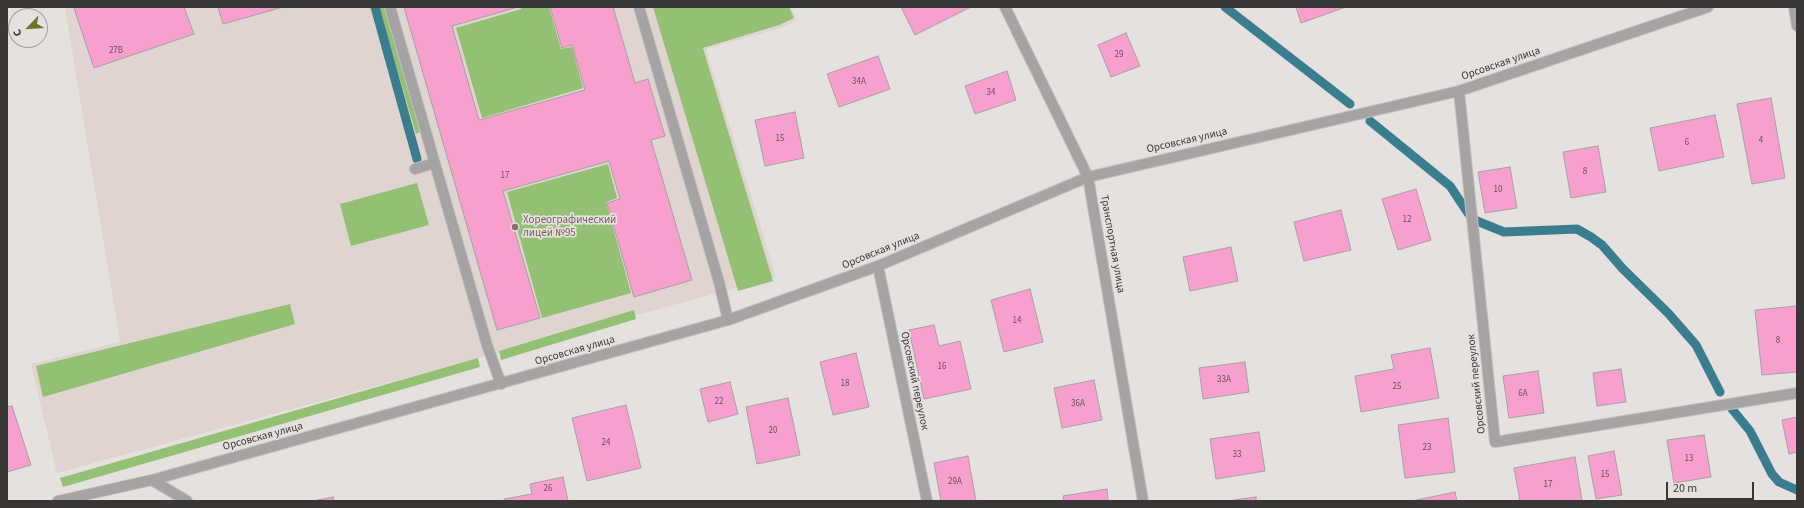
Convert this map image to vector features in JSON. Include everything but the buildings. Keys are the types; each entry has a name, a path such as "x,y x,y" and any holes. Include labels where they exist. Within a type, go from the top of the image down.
{"street":[{"path":"390,7 487,345 501,384"},
{"path":"639,7 719,282 728,320"},
{"name":"Транспортная улица","path":"1005,7 1088,177 1143,501"},
{"name":"Орсовская улица","path":"58,501 152,480 728,320 878,266 1088,177 1459,90 1708,7"},
{"path":"1794,7 1797,26"},
{"name":"Орсовский переулок","path":"1459,90 1495,442 1797,393"},
{"path":"415,168 434,163"},
{"name":"Орсовский переулок","path":"878,266 927,501"},
{"path":"152,480 187,501"}],"shaded area":[{"name":"Хореографический лицей №95","path":"65,7 791,7 797,20 780,28 706,49 776,277 57,473 31,364 120,342"}],"green space":[{"path":"379,7 384,7 420,132 416,134"},
{"path":"521,7 549,7 561,49 572,47 583,88 482,118 456,28 521,9"},
{"path":"653,7 789,7 794,18 779,25 703,48 773,281 738,291"},
{"path":"608,164 617,198 606,202 631,293 542,318 507,192"},
{"path":"417,183 429,225 351,246 340,204"},
{"path":"290,304 295,324 43,397 36,366"},
{"path":"634,310 636,319 501,360 499,351"},
{"path":"478,358 480,367 63,487 60,478"}],"waterway":[{"path":"375,7 417,159"},
{"path":"1225,7 1350,104"},
{"path":"1370,121 1450,186 1472,219 1504,232 1577,229 1602,245 1623,269 1668,313 1696,345 1720,392"},
{"path":"1732,409 1750,431 1772,474 1779,482 1797,490"}],"place":[{"name":"Хореографический лицей №95","path":"515,227"}]}
